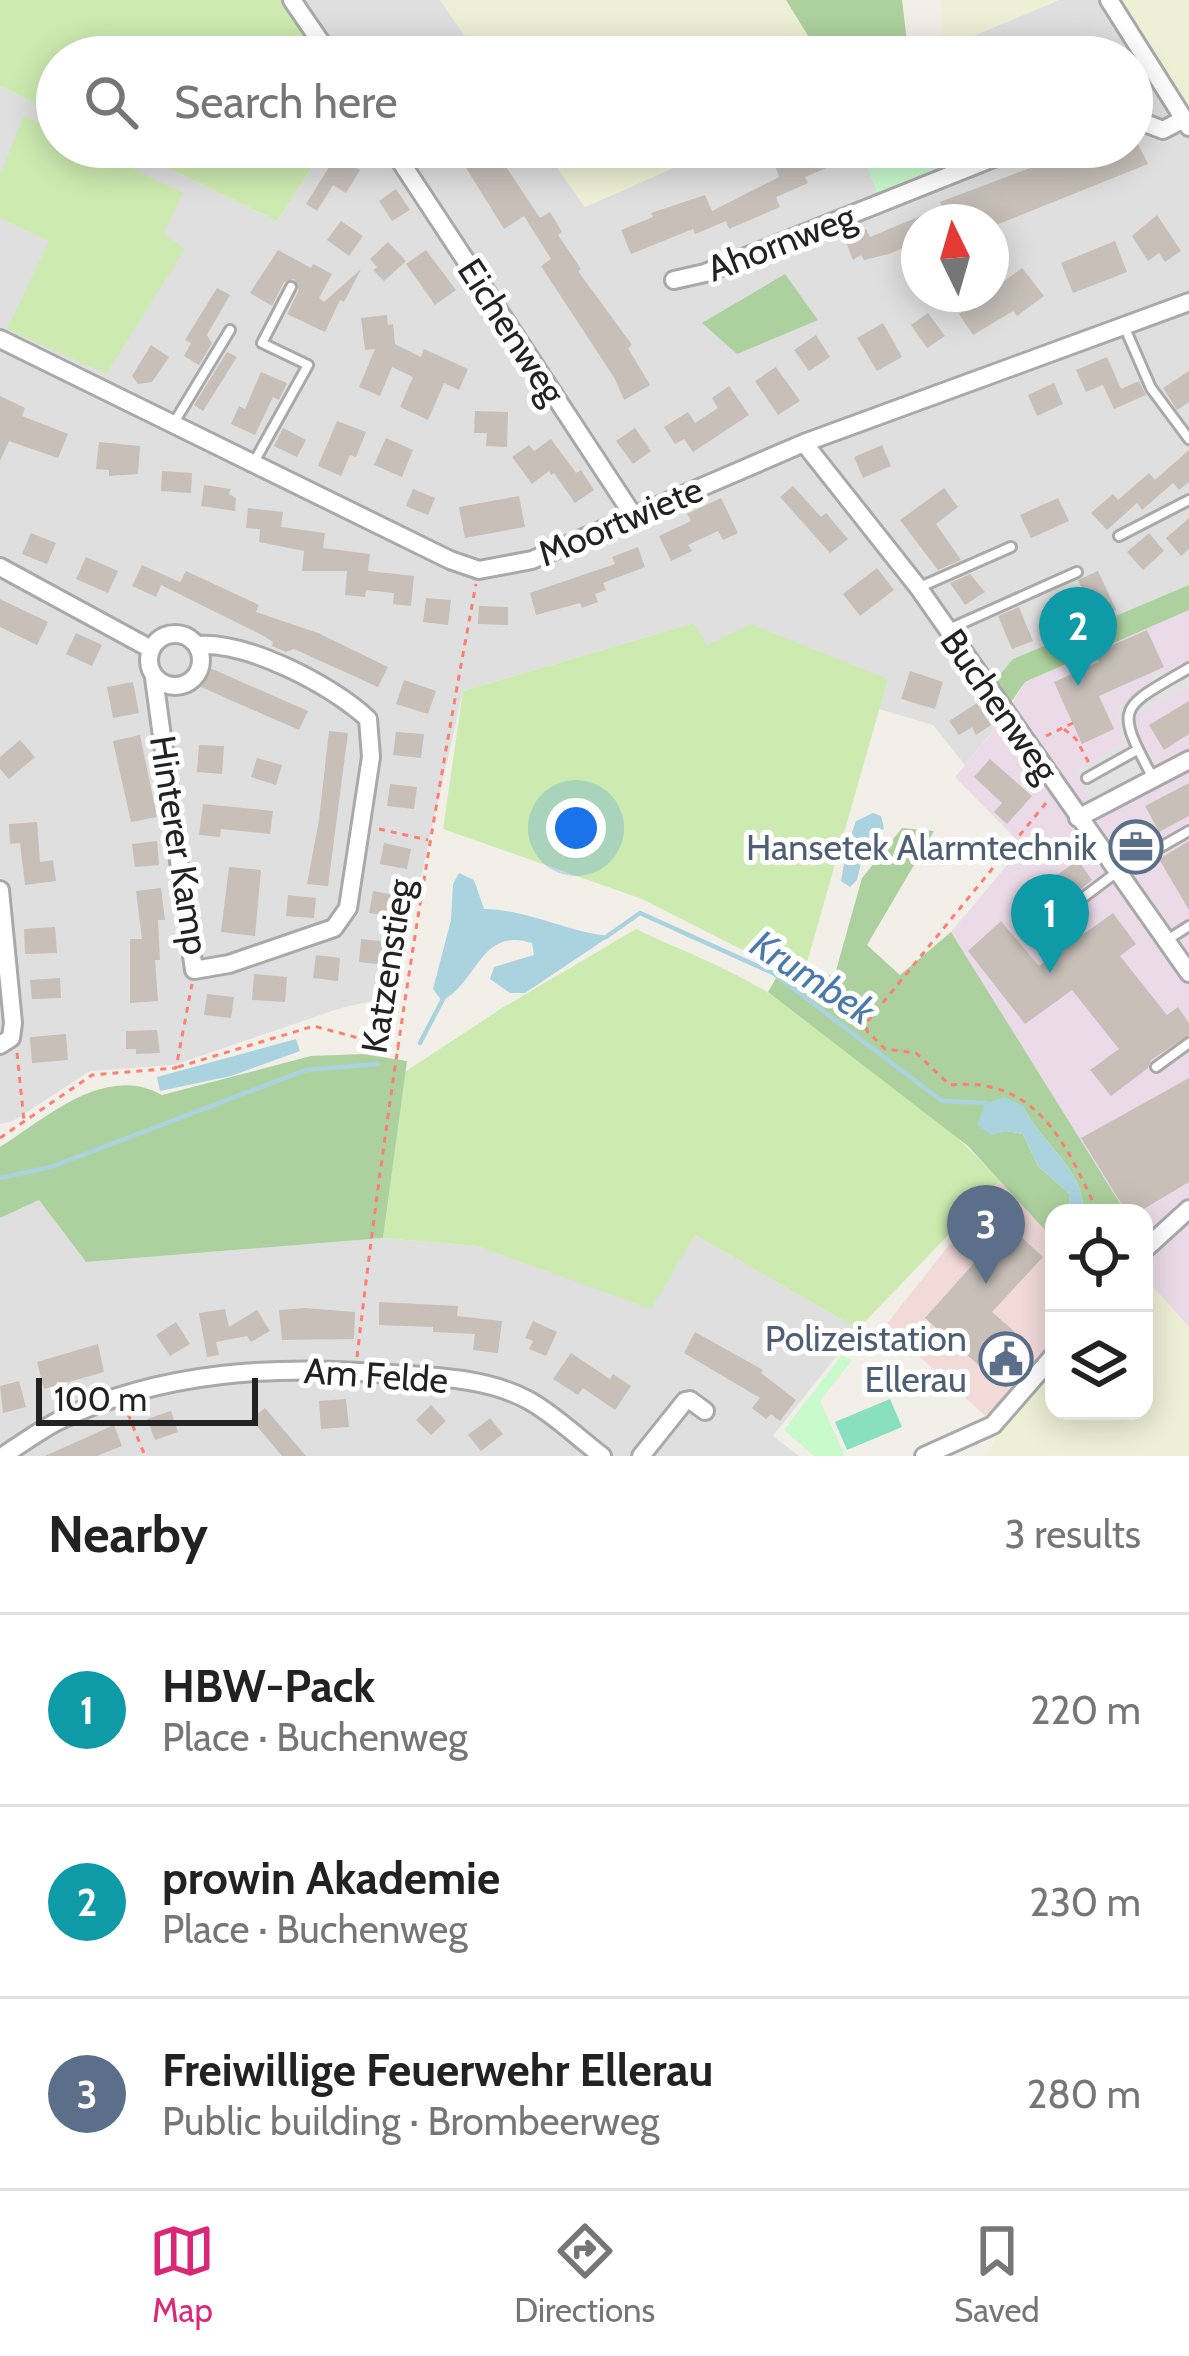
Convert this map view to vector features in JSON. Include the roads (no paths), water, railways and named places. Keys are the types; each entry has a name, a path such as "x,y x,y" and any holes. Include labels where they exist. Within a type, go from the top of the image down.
{"street":[{"path":"292,0 317,36"},
{"path":"1109,0 1132,36"},
{"path":"1153,69 1187,123 1163,130 1153,126"},
{"name":"Eichenweg","path":"406,168 633,515"},
{"name":"Ahornweg","path":"674,280 705,273 968,168"},
{"name":"Moortwiete","path":"254,462 479,570 532,560 804,443 1189,302"},
{"path":"0,339 254,462"},
{"name":"Buchenweg","path":"804,443 918,587 1189,973"},
{"path":"0,567 151,649"},
{"name":"Hinterer Kamp","path":"154,678 178,687 191,681 200,667 196,646 179,634 168,635 151,649 149,668 194,970 229,964 334,928 348,908 371,757 368,719 347,699 250,653 213,644 196,646"},
{"path":"1078,818 1189,760"},
{"path":"1,901 13,1023 5,1041"},
{"path":"1153,1242 1189,1209"},
{"path":"924,1456 993,1425 1045,1365"},
{"name":"Am Felde","path":"3,1456 56,1422 121,1396 249,1370 355,1371 451,1378 490,1387 527,1400 602,1456"},
{"path":"641,1456 685,1401 705,1411"}],"lane":[{"path":"254,462 308,365 262,343 291,287"},
{"path":"1124,325 1150,388 1189,439"},
{"path":"174,423 230,330"},
{"path":"1119,536 1189,500"},
{"path":"918,587 1011,547"},
{"path":"948,630 1076,572"},
{"path":"1154,780 1127,726 1131,705 1189,668"},
{"path":"1087,778 1137,750"},
{"path":"1052,921 1117,872 1189,831"},
{"path":"1166,940 1189,926"},
{"path":"1156,1067 1189,1042"}],"water":[{"path":"873,813 881,816 884,828 864,851 857,880 850,887 841,881 847,847 856,821"},
{"path":"459,873 474,880 484,909 610,936 525,993 510,993 490,979 494,967 534,955 532,943 501,942 442,1001 433,989"},
{"path":"296,1039 300,1051 231,1076 160,1091 157,1077"},
{"path":"1004,1097 1023,1106 1070,1170 1082,1204 1069,1204 1070,1194 1038,1166 1023,1134 992,1135 977,1125 986,1103"}],"waterway":[{"name":"Krumbek","path":"606,937 640,913 773,973 942,1101 986,1103"},
{"name":"Krumbek","path":"420,1043 443,999"},
{"name":"Krumbek","path":"0,1178 51,1167 306,1070 378,1064"}],"place":[{"name":"prowin Akademie","path":"1078,686"},
{"name":"Hansetek Alarmtechnik","path":"1136,847"},
{"name":"HBW-Pack","path":"1050,973"},
{"name":"Freiwillige Feuerwehr Ellerau","path":"986,1284"},
{"name":"Polizeistation Ellerau","path":"1006,1359"}]}
